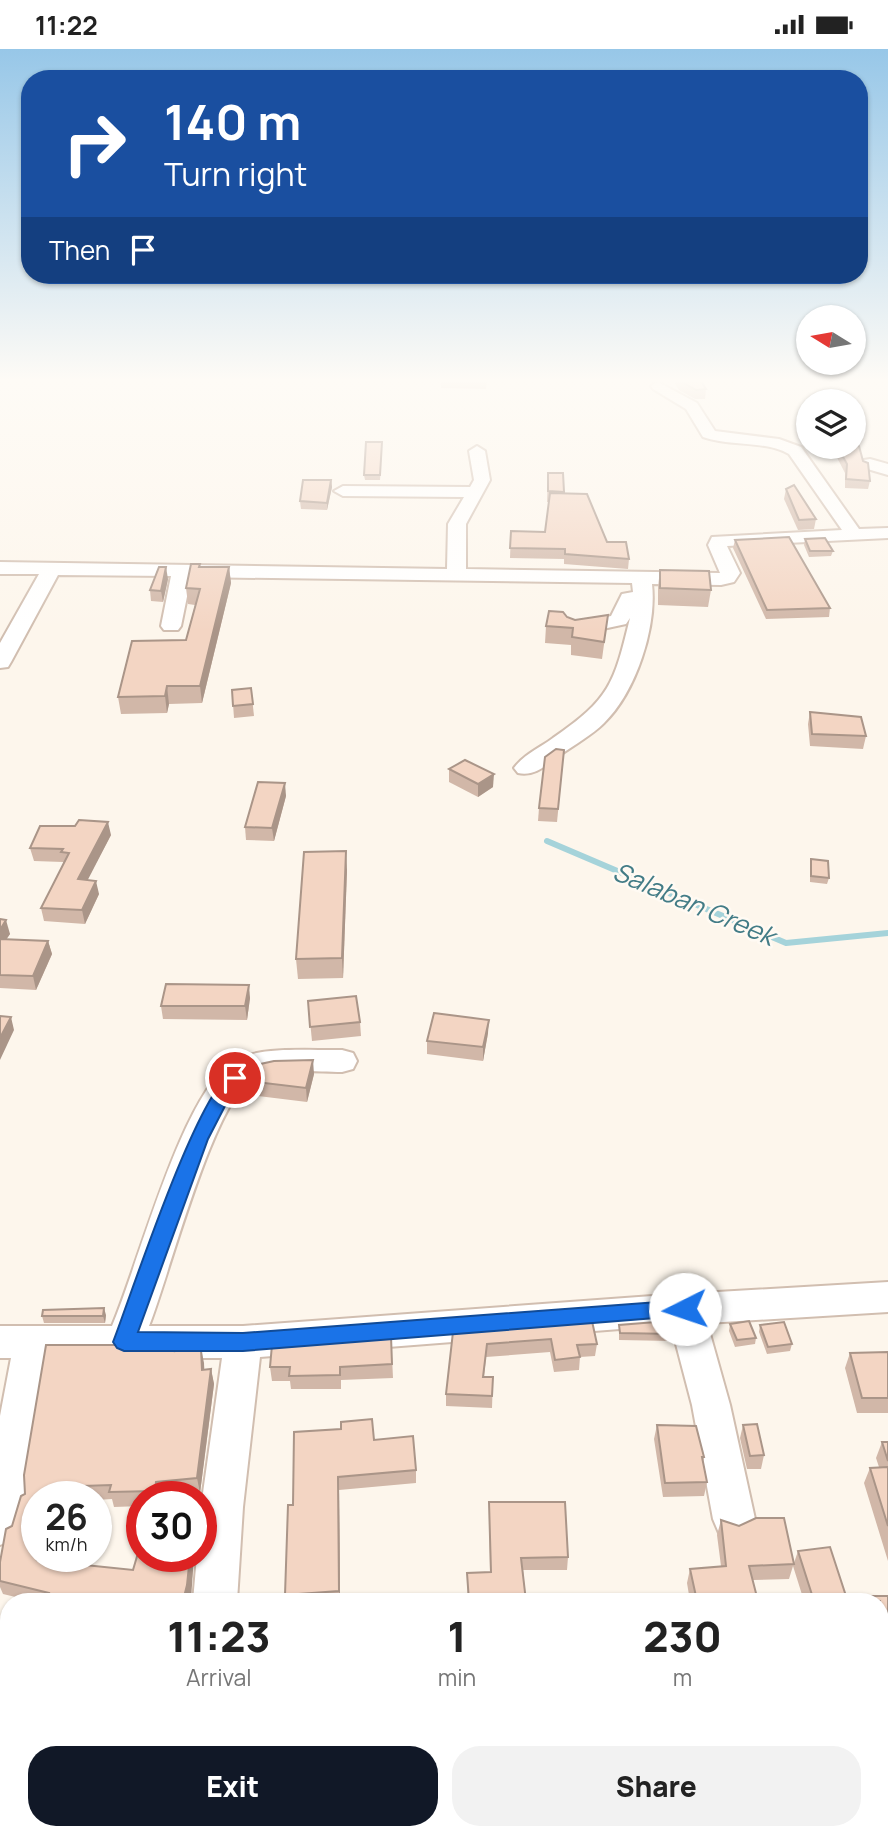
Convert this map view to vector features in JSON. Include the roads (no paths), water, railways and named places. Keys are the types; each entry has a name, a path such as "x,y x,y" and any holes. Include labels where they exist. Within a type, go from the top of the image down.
{"street":[{"path":"456,576 454,529 459,515 482,480 479,464"},
{"path":"807,464 819,487 854,534"},
{"path":"870,464 888,470"},
{"path":"343,491 476,492"},
{"path":"0,568 456,576 642,586 726,579 730,573 717,545 719,541 888,533"},
{"path":"0,662 52,569"},
{"path":"171,626 182,572"},
{"path":"575,629 619,620 629,598 642,586"},
{"path":"526,768 596,719 620,690 631,658 642,586"},
{"path":"124,1342 198,1139 218,1101 235,1078 243,1070 258,1064 342,1061"},
{"path":"0,1525 17,1342 243,1342 685,1309 888,1297"},
{"path":"685,1309 711,1405 734,1519"},
{"path":"216,1593 222,1507 243,1342"}],"waterway":[{"name":"Salaban Creek","path":"547,841 786,943 888,933"}]}
